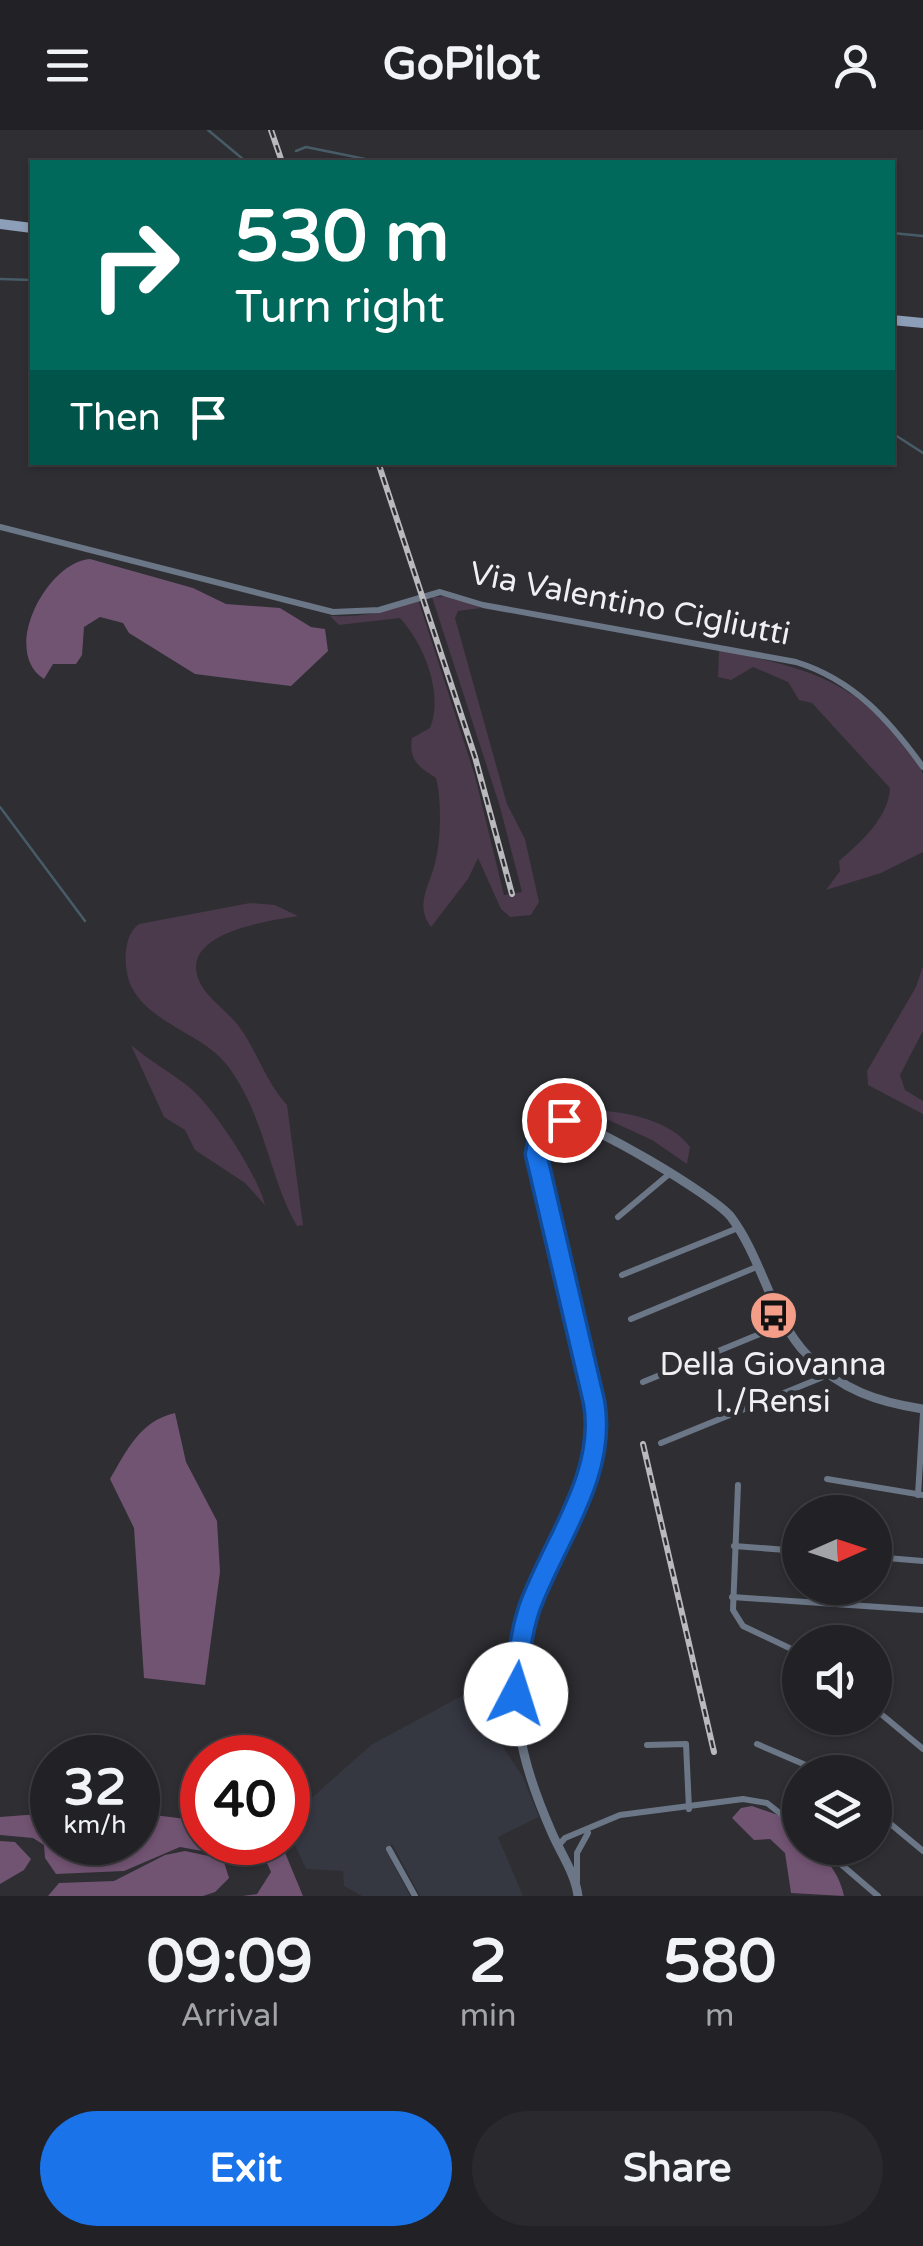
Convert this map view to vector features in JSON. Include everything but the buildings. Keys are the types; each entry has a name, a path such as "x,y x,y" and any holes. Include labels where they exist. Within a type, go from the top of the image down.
{"main road":[{"path":"0,224 30,228"},
{"path":"895,320 923,323"}],"street":[{"name":"Via Valentino Cigliutti","path":"0,526 334,612 379,610 431,593 450,592 484,604 796,662 835,678 871,702 923,767"},
{"path":"576,1884 550,1830 520,1738 518,1657 529,1611 590,1468 597,1426 538,1160 537,1139 549,1123 572,1122 624,1146 714,1200 738,1228 760,1266 784,1324 828,1375 878,1402 923,1411 920,1495 826,1478"},
{"path":"618,1217 668,1175"},
{"path":"622,1274 738,1228"},
{"path":"631,1319 760,1266"},
{"path":"642,1382 784,1324"},
{"path":"662,1443 828,1375"},
{"path":"738,1485 733,1610 743,1626 782,1644"},
{"path":"734,1546 782,1550"},
{"path":"892,1558 923,1560"},
{"path":"732,1596 923,1610"},
{"path":"892,1723 923,1749"},
{"path":"646,1745 686,1744 689,1809"},
{"path":"757,1744 783,1755"},
{"path":"550,1830 568,1837 626,1814 755,1799 782,1815"},
{"path":"892,1825 923,1851"},
{"path":"578,1896 577,1853 588,1832"},
{"path":"560,1851 568,1837"},
{"path":"389,1848 414,1896"},
{"path":"560,1851 577,1853"},
{"path":"842,1865 878,1896"}],"shaded area":[{"path":"90,559 193,588 226,604 280,608 311,627 325,629 328,651 291,686 195,674 129,633 123,623 100,617 84,627 82,655 76,664 53,664 44,679 32,666 27,649 34,610 58,575"},
{"path":"451,596 481,608 458,611 455,618 507,804 525,839 539,902 531,915 510,917 501,909 478,858 468,879 431,927 423,904 438,847 439,798 436,778 416,762 411,746 412,738 430,728 434,715 429,670 417,641 400,618 339,625 330,616 375,613 418,599 475,776 504,895 522,892 500,807 432,597"},
{"path":"719,650 820,677 863,702 882,720 923,774 923,852 881,873 826,890 840,871 839,861 879,819 890,788 812,703 799,700 788,682 753,667 731,680 718,677"},
{"path":"250,903 275,905 298,916 249,926 215,939 197,962 198,978 210,997 238,1025 287,1105 303,1225 297,1226 240,1084 217,1054 151,1011 132,988 127,972 129,936 139,924"},
{"path":"923,966 923,1031 900,1075 905,1090 923,1101 923,1114 868,1085 867,1071 916,987"},
{"path":"131,1045 189,1087 210,1109 244,1159 265,1205 245,1183 195,1150 185,1130 164,1117"},
{"path":"589,1111 630,1114 671,1130 690,1147 687,1164 652,1140"},
{"path":"175,1413 186,1462 217,1521 220,1572 205,1685 144,1678 134,1528 110,1479 144,1430"},
{"path":"467,1693 523,1777 539,1817 498,1837 523,1896 420,1896 392,1844 386,1850 410,1896 362,1896 344,1886 343,1871 306,1869 304,1865 310,1865 310,1799 371,1745"},
{"path":"752,1806 782,1817 782,1850 770,1839 754,1840 732,1818 741,1808"},
{"path":"30,1815 30,1838 0,1835 0,1817"},
{"path":"160,1816 180,1818 180,1847 160,1856"},
{"path":"0,1841 15,1842 30,1861 24,1870 0,1884"},
{"path":"180,1852 180,1865 225,1865 229,1878 215,1892 203,1896 48,1896 59,1883 114,1881 145,1865 160,1865 160,1858"},
{"path":"50,1865 138,1865 124,1871 56,1874"},
{"path":"268,1865 290,1865 303,1896 242,1896 257,1894 271,1872"},
{"path":"787,1865 830,1865 844,1896 791,1893"}],"waterway":[{"path":"208,130 244,160"},
{"path":"296,151 306,147 370,160"},
{"path":"895,233 923,236"},
{"path":"0,279 30,280"},
{"path":"895,435 923,453"},
{"path":"0,807 85,921"}],"railway":[{"path":"271,130 281,160"},
{"path":"379,465 475,757 512,894"},
{"path":"643,1444 714,1752"}],"place":[{"name":"Della Giovanna I./Rensi","path":"773,1315"}],"route":[{"path":"516,1694 518,1657 529,1611 590,1468 596,1442 594,1402 536,1154 541,1130 549,1123 564,1120"}]}
